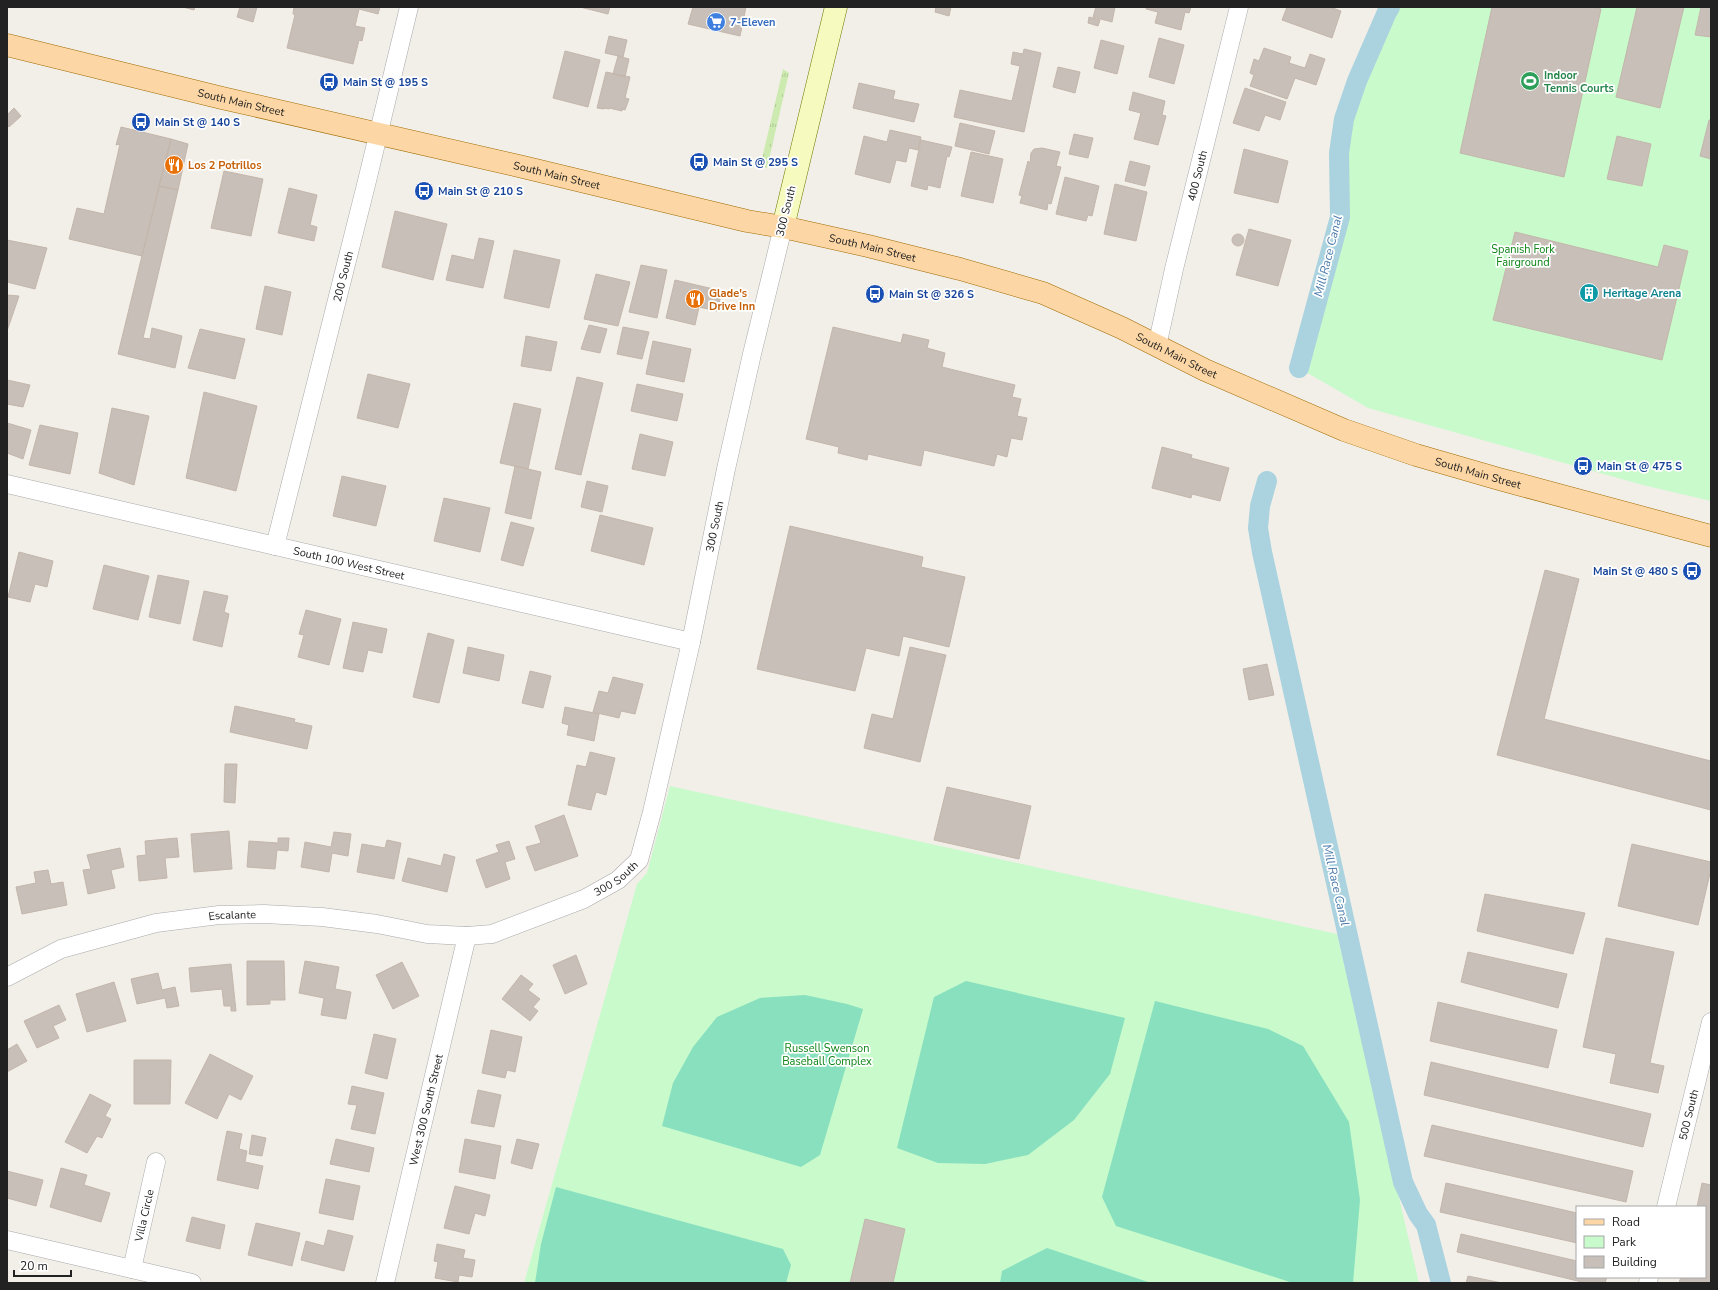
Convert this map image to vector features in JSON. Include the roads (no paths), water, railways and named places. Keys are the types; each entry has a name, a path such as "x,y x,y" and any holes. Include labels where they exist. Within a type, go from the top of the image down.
{"main road":[{"name":"300 South","path":"783,227 836,7"},
{"name":"South Main Street","path":"7,45 208,95 747,221 783,227 941,264 1043,293 1205,370 1344,430 1499,479 1711,536"}],"street":[{"name":"200 South","path":"275,546 379,134 409,7"},
{"name":"400 South","path":"1157,346 1174,269 1239,7"},
{"name":"300 South","path":"467,936 492,934 506,930 584,899 618,880 639,860 652,812 691,642 726,469 783,227"},
{"name":"South 100 West Street","path":"7,484 691,642"},
{"name":"Escalante","path":"7,976 60,949 156,923 219,915 264,914 322,917 377,924 427,934 467,936"},
{"name":"West 300 South Street","path":"385,1283 467,936"},
{"name":"500 South","path":"1666,1206 1711,1022"},
{"name":"Villa Circle","path":"132,1269 156,1162"},
{"path":"7,1240 192,1283"}],"waterway":[{"name":"Mill Race Canal","path":"1299,368 1340,217 1339,153 1344,119 1357,81 1390,7"},
{"name":"Mill Race Canal","path":"1267,481 1260,506 1258,528 1262,552 1403,1182 1418,1214 1426,1225 1441,1283"}],"place":[{"name":"7-Eleven","path":"716,22"},
{"name":"Indoor Tennis Courts","path":"1530,81"},
{"name":"Main St @ 195 S","path":"329,82"},
{"name":"Main St @ 140 S","path":"141,122"},
{"name":"Main St @ 295 S","path":"699,162"},
{"name":"Los 2 Potrillos","path":"174,165"},
{"name":"Main St @ 210 S","path":"424,191"},
{"name":"Heritage Arena","path":"1589,293"},
{"name":"Main St @ 326 S","path":"875,294"},
{"name":"Glade's Drive Inn","path":"695,299"},
{"name":"Main St @ 475 S","path":"1583,466"},
{"name":"Main St @ 480 S","path":"1692,571"}],"park label":[{"name":"Spanish Fork Fairground","path":"1523,255"},
{"name":"Russell Swenson Baseball Complex","path":"827,1054"}]}
